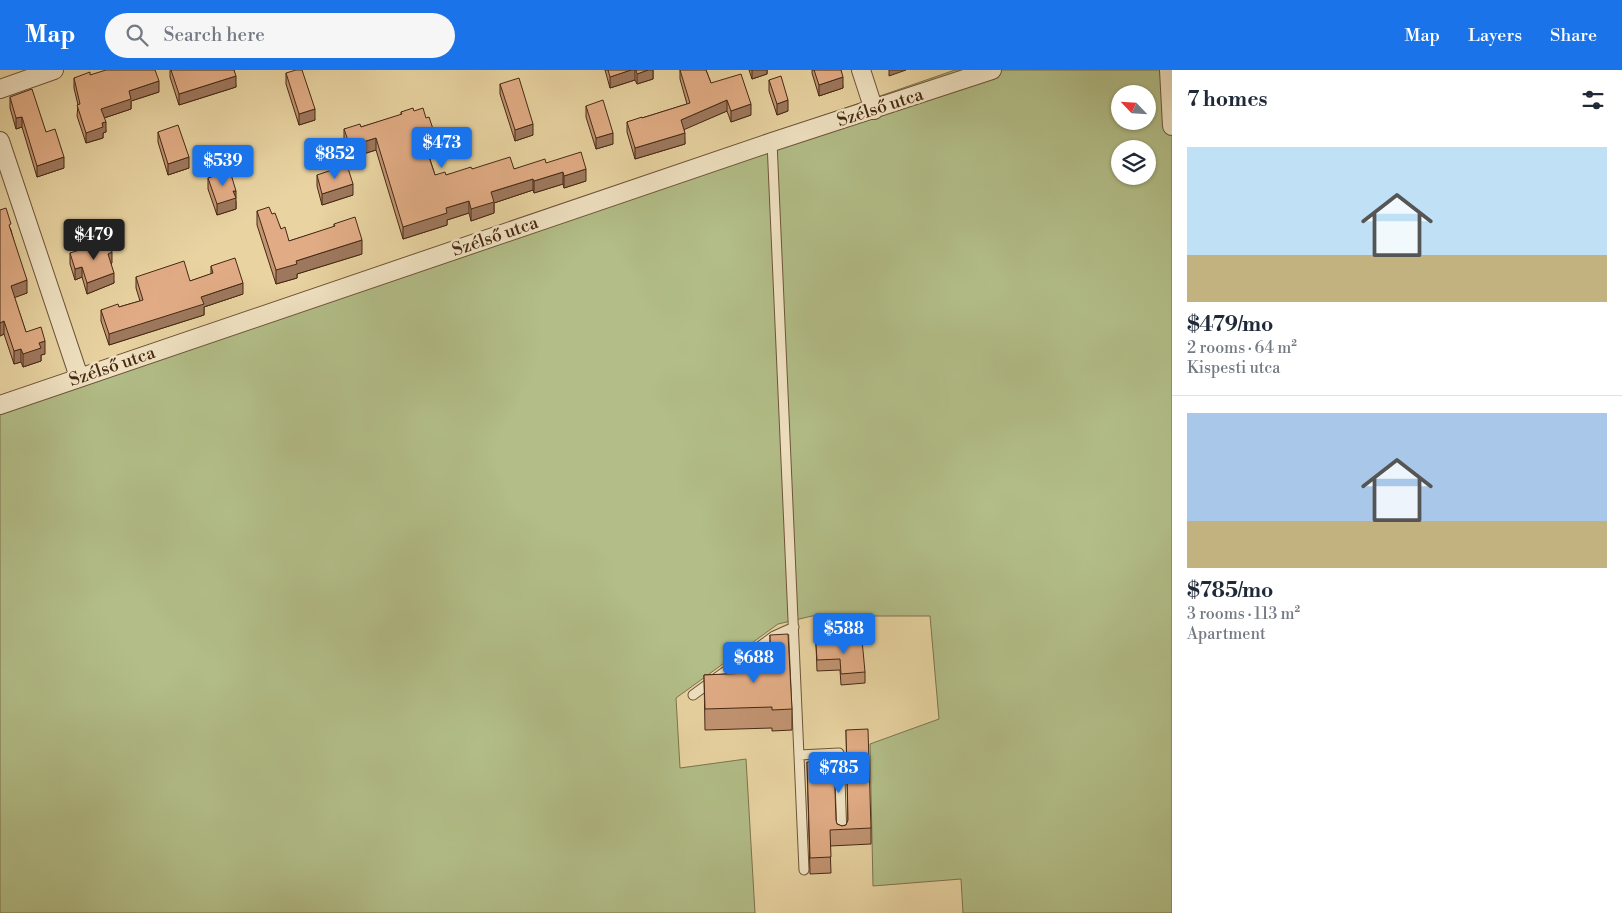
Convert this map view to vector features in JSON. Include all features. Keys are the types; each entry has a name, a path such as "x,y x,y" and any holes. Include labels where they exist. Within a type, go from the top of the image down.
{"street":[{"path":"0,89 54,70"},
{"path":"861,70 874,110"},
{"name":"Szélső utca","path":"0,405 772,142 992,70"},
{"path":"1169,70 1172,126"},
{"path":"0,141 79,377"}],"lane":[{"path":"772,142 804,870"},
{"path":"693,695 774,636 794,626"},
{"path":"800,755 839,753 842,836"}],"green space":[{"path":"955,70 1172,70 1172,913 963,913 961,879 873,886 870,744 939,719 930,616 812,616 778,624 676,698 680,768 746,759 755,913 0,913 0,401"}],"building":[{"path":"106,70 155,70 159,81 129,91 131,99 101,109 106,122 102,123 103,127 86,133 77,105 80,104 74,78 90,72 90,75"},
{"path":"171,70 234,70 236,76 179,94"},
{"path":"302,70 315,109 299,114 286,73"},
{"path":"608,70 631,70 610,77"},
{"path":"636,70 648,70 637,74"},
{"path":"680,70 706,70 711,83 741,74 751,104 731,111 727,100 681,120 685,133 635,148 627,122 690,103"},
{"path":"814,70 841,70 843,77 819,85"},
{"path":"781,76 788,100 777,104 769,80"},
{"path":"519,78 533,124 515,130 500,84"},
{"path":"32,89 46,132 55,129 64,157 37,166 22,117 16,118 10,97"},
{"path":"603,100 613,133 596,138 586,106"},
{"path":"413,108 414,111 423,108 426,118 429,117 436,138 424,142 435,175 445,172 446,175 471,167 472,169 510,157 514,169 545,159 546,163 581,152 586,169 564,176 563,172 534,181 533,179 491,192 494,202 471,209 469,201 446,208 447,213 403,227 376,138 350,146 344,129 360,124 361,127 402,114 401,112"},
{"path":"178,125 189,157 168,164 158,132"},
{"path":"347,165 353,184 322,194 317,175"},
{"path":"230,171 236,191 233,191 236,198 217,204 208,178"},
{"path":"269,207 272,214 275,213 281,229 285,227 289,241 335,226 334,224 355,217 362,240 296,261 297,264 276,270 257,211"},
{"path":"6,208 11,224 9,225 27,280 11,286 26,332 41,327 45,341 39,343 41,348 23,354 21,349 14,351 4,321 0,323 0,210"},
{"path":"108,241 112,252 108,254 114,273 87,283 82,267 75,269 70,253"},
{"path":"235,258 243,283 201,297 204,304 109,334 101,310 118,304 119,307 143,300 136,277 184,261 190,281 213,273 211,266"},
{"path":"788,634 792,709 772,710 772,707 705,709 704,675 750,673 750,670 771,670 770,635"},
{"path":"862,640 865,672 841,674 840,659 817,660 816,644"},
{"path":"868,729 871,828 830,830 831,857 810,858 807,762 834,761 836,820 837,824 846,825 848,820 846,730"}]}
